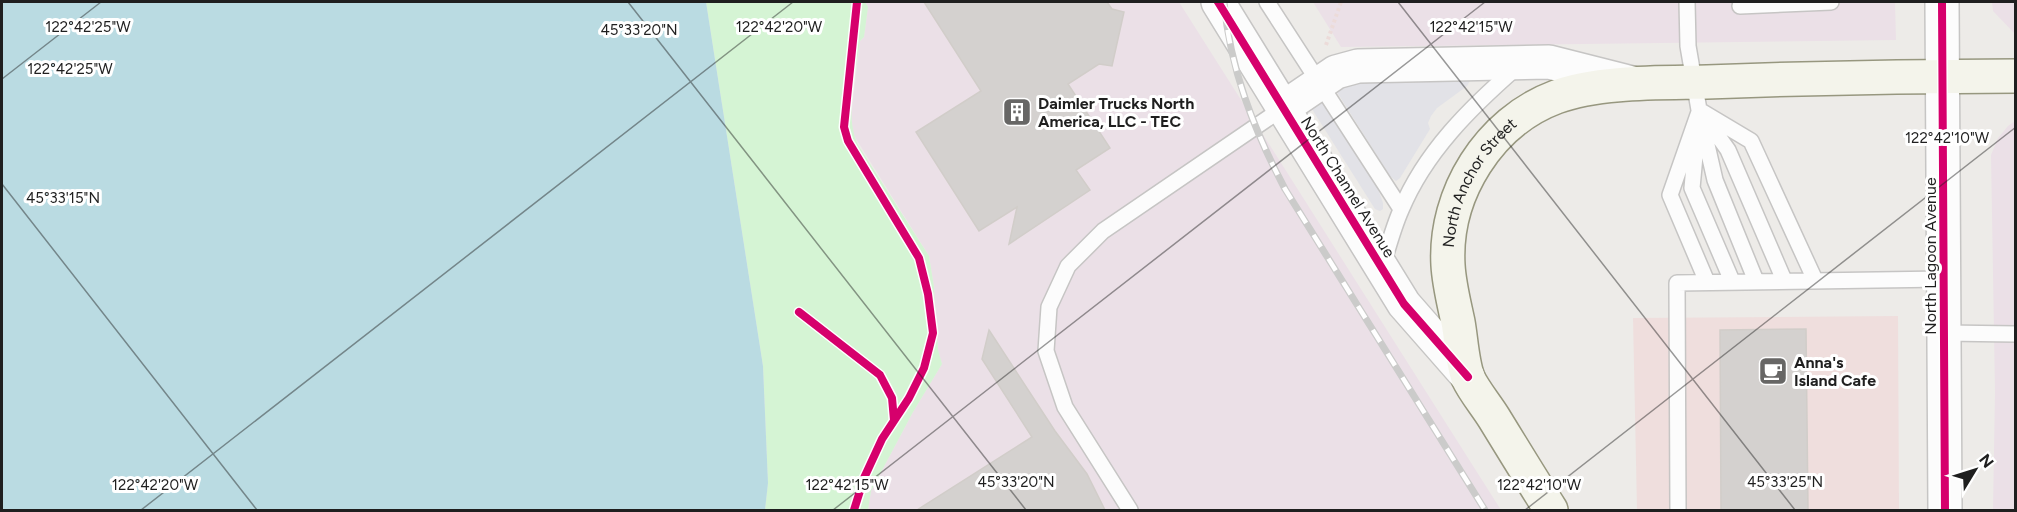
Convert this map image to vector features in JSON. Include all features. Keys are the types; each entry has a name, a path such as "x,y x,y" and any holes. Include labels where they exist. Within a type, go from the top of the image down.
{"main road":[{"name":"North Anchor Street","path":"1468,377 1448,266 1454,211 1462,186 1474,164 1511,122 1533,108 1556,97 1579,91 1637,84 1696,96 1832,77 2016,76"},
{"name":"North Channel Avenue","path":"1468,377 1551,510"}],"street":[{"name":"North Channel Avenue","path":"1218,2 1404,304 1468,377"},
{"name":"North Lagoon Avenue","path":"1942,2 1945,510"},
{"name":"North Anchor Street","path":"1283,108 1322,67 1343,69 1358,66 1549,62 1637,84"}],"lane":[{"path":"1267,2 1301,56 1322,67 1401,208"},
{"path":"1687,2 1688,46 1696,96 1715,180 1756,281"},
{"path":"1740,6 1831,2"},
{"path":"1382,268 1401,208 1422,170 1454,128 1487,93 1521,63"},
{"path":"1696,96 1751,141 1815,280"},
{"path":"1696,96 1728,150 1784,280"},
{"path":"1696,96 1692,188 1732,281"},
{"path":"1696,96 1670,195 1707,282"},
{"path":"1130,510 1065,407 1046,351 1049,307 1068,266 1102,231 1283,108"},
{"path":"1678,510 1677,283 1943,279"},
{"path":"1944,333 2016,334"}],"path":[{"path":"1322,67 1328,35 1341,2"}],"shaded area":[{"path":"865,2 1179,2 1501,510 868,510 871,491 913,412 942,364 938,350 934,287 929,256 853,134 851,117 860,41 864,37 868,7"},
{"path":"1313,2 1895,2 1896,40 1341,47"},
{"path":"1992,2 2015,2 2015,34 1993,11"},
{"path":"1471,79 1467,86 1437,108 1431,116 1428,123 1430,129 1396,181 1390,176 1335,89 1336,82"},
{"path":"1321,98 1377,186 1383,203 1383,209 1380,211 1375,209 1310,106"},
{"path":"2015,121 2015,510 1993,510 1995,392 1991,155 1998,138"},
{"path":"1898,316 1899,510 1637,510 1633,318"}],"green space":[{"path":"706,2 865,2 868,7 852,94 854,133 858,145 929,256 934,287 938,350 942,364 913,412 871,491 868,510 765,510 768,483 763,366"}],"water":[{"path":"2,2 706,2 763,366 768,483 765,510 2,510"}],"building":[{"name":"Daimler Trucks North America, LLC - TEC","path":"924,2 1107,2 1112,9 1124,12 1112,66 1099,64 1068,84 1110,148 1076,170 1090,190 1009,244 1017,207 979,231 916,132 981,91"},
{"path":"1806,329 1808,510 1721,510 1720,330"},
{"path":"989,330 1055,431 1087,474 1105,510 917,510 1032,437 982,359"}],"railway":[{"path":"1224,2 1232,51 1245,98 1263,144 1285,189 1485,510"}],"cycle path":[{"path":"854,510 864,478 882,439 909,398 924,368 933,333 928,294 919,258 848,141 844,127 857,2"},
{"path":"1218,2 1404,304 1468,377"},
{"path":"1942,2 1945,510"},
{"path":"799,312 880,375 892,398 894,420"}],"place":[{"name":"Daimler Trucks North America, LLC - TEC","path":"1017,112"},
{"name":"Anna's Island Cafe","path":"1773,371"}]}
